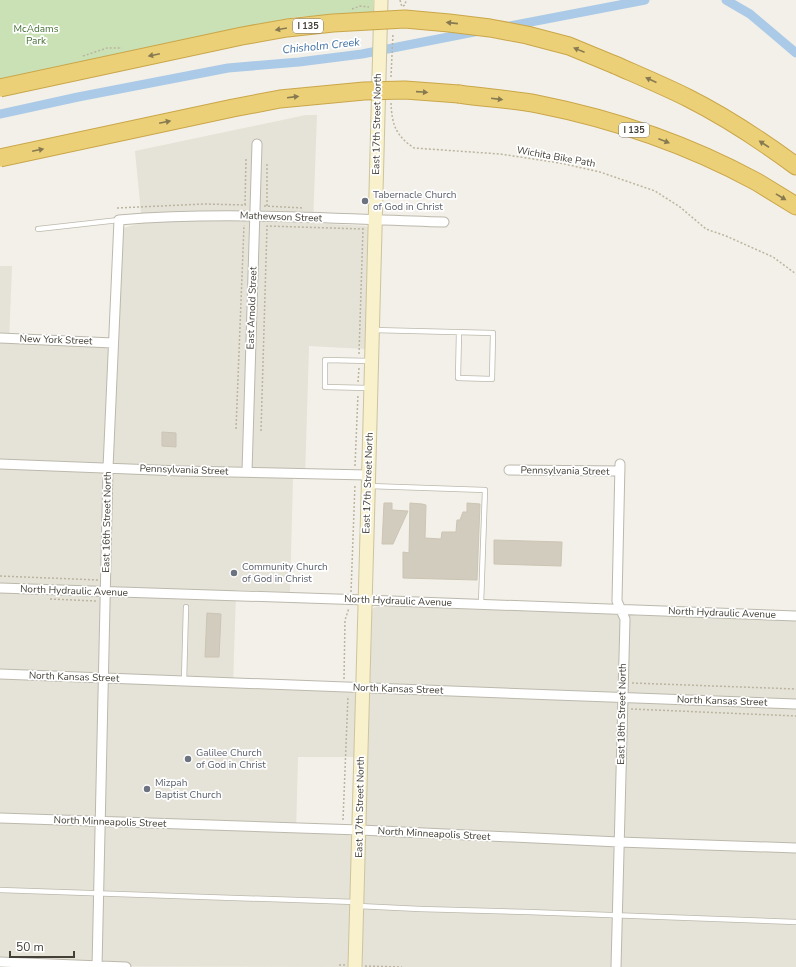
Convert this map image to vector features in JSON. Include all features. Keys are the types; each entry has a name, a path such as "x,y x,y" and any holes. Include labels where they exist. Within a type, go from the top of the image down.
{"highway":[{"name":"I 135","path":"0,88 242,36 288,28 333,23 405,19 490,28 527,35 569,46 689,98 735,125 796,166"},
{"name":"I 135","path":"0,158 280,99 364,91 405,90 459,94 535,104 570,111 654,137 690,151 757,182 796,206"}],"street":[{"name":"East 17th Street North","path":"355,966 360,830 365,600 364,479 371,388 365,361 373,330 367,223 385,74 380,15 381,0"},
{"name":"East Arnold Street","path":"247,472 257,144"},
{"name":"Mathewson Street","path":"119,220 223,215 255,221 367,223 444,222"},
{"name":"East 16th Street North","path":"97,967 108,468 119,220"},
{"name":"New York Street","path":"0,338 113,343"},
{"name":"Pennsylvania Street","path":"0,464 247,472 364,479"},
{"name":"Pennsylvania Street","path":"509,470 620,467"},
{"name":"East 18th Street North","path":"616,967 619,842 626,698 624,619 617,601 620,467"},
{"name":"North Hydraulic Avenue","path":"0,588 350,599 796,616"},
{"name":"North Kansas Street","path":"0,674 796,704"},
{"name":"North Minneapolis Street","path":"0,818 360,830 619,842 796,848"},
{"path":"0,962 126,967"}],"lane":[{"path":"38,229 119,220"},
{"path":"373,330 458,332 493,333 492,379 458,378 458,332"},
{"path":"365,361 325,360 325,387 371,388"},
{"path":"364,479 485,490 481,604"},
{"path":"184,681 186,607"},
{"path":"0,890 116,893 144,896 357,904 420,909 796,922"}],"path":[{"path":"400,0 402,7 405,5 406,0"},
{"path":"391,81 385,74 393,29"},
{"name":"Wichita Bike Path","path":"391,102 392,116 396,131 404,141 414,148 500,154 560,163 600,172 655,191 680,207 706,229 726,236 773,257 796,274"},
{"path":"245,205 246,159"},
{"path":"267,206 268,162"},
{"path":"117,208 204,204 304,208"},
{"path":"236,429 244,224 255,221 267,226 367,223 365,361 358,388 364,479 349,610 345,620 343,677 348,692 343,830"},
{"path":"261,431 267,226"},
{"path":"796,689 629,683 626,698 629,709 796,716"},
{"path":"339,965 402,967"}],"shaded area":[{"path":"306,115 317,115 313,223 368,227 365,349 309,346 305,477 293,478 290,592 236,590 233,686 351,690 354,692 356,697 354,757 298,757 296,833 352,836 348,967 0,966 0,266 12,266 9,342 117,347 123,228 142,223 135,151"},
{"path":"381,606 796,621 796,967 362,967 372,612 373,608"}],"green space":[{"name":"McAdams Park","path":"0,0 373,0 373,12 296,17 0,79"}],"building":[{"path":"162,432 176,433 176,447 162,446"},
{"path":"384,503 392,503 392,510 408,511 393,544 382,544"},
{"path":"410,503 426,505 425,538 441,539 442,532 456,532 457,520 460,520 463,512 467,512 467,503 480,504 477,580 403,578 403,552 409,553"},
{"path":"494,540 562,542 561,566 494,564"},
{"path":"207,613 221,614 219,657 205,657"}],"waterway":[{"name":"Chisholm Creek","path":"505,27 645,0"},
{"name":"Chisholm Creek","path":"726,0 750,14 796,53"},
{"name":"Chisholm Creek","path":"0,114 78,97 228,68 299,62 362,54 479,31"}],"place":[{"name":"Tabernacle Church of God in Christ","path":"365,201"},
{"name":"Community Church of God in Christ","path":"234,573"},
{"name":"Galilee Church of God in Christ","path":"188,759"},
{"name":"Mizpah Baptist Church","path":"147,789"}]}
